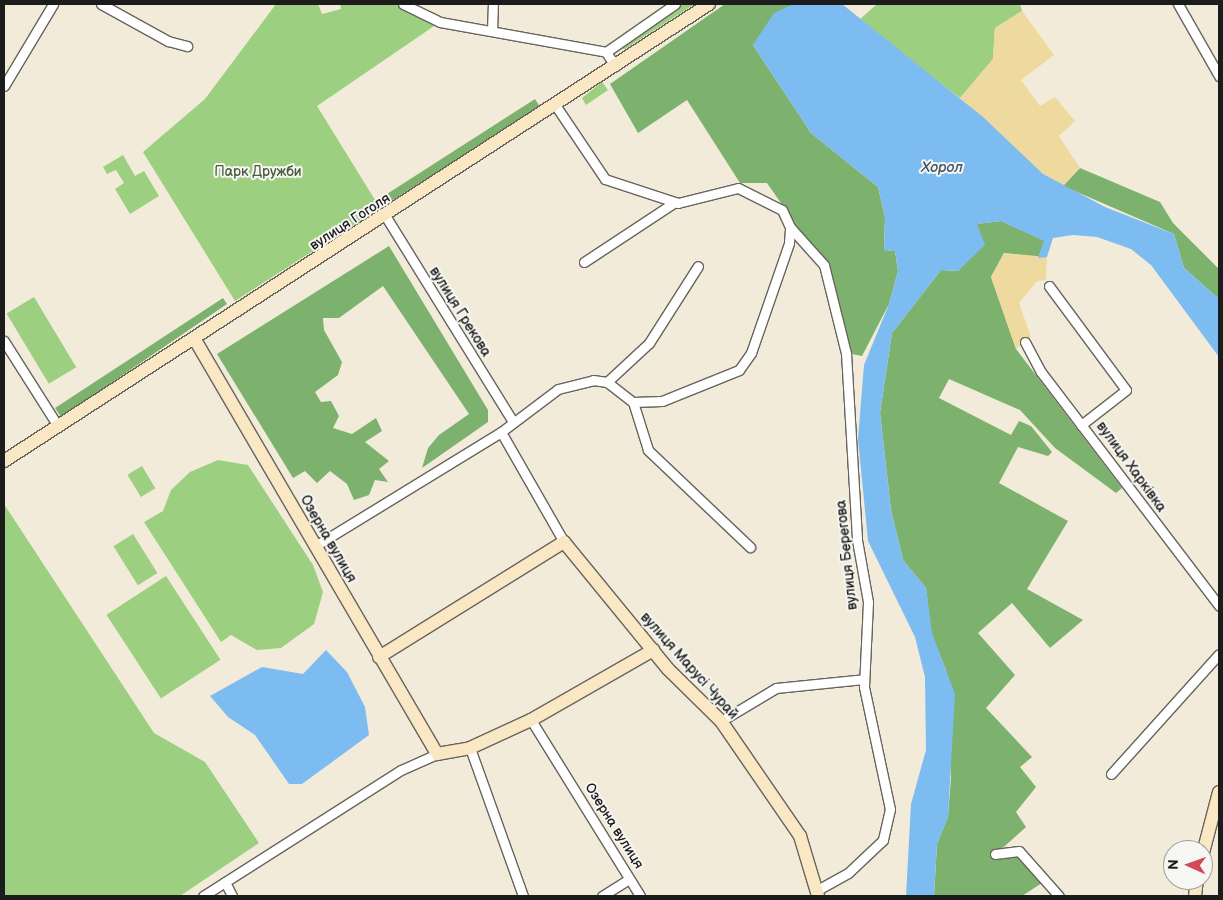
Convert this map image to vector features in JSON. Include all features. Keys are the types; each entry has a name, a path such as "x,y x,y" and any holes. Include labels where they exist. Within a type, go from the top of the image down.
{"street":[{"path":"4,86 53,4"},
{"path":"101,4 168,42 187,46"},
{"path":"403,4 440,22 606,52 676,4"},
{"path":"492,31 493,4"},
{"name":"вулиця Гоголя","path":"4,461 386,217 709,4"},
{"path":"1178,4 1219,74"},
{"path":"606,52 614,66"},
{"path":"556,106 605,179 676,202"},
{"name":"вулиця Берегова","path":"676,202 738,188 782,210 790,227 824,265 846,353 858,540 868,602 864,678 890,809 883,840 848,873 817,893"},
{"path":"584,262 676,202"},
{"name":"вулиця Грекова","path":"386,217 512,420"},
{"path":"633,402 689,394 740,370 751,353 772,296 790,227"},
{"path":"607,382 649,343 698,266"},
{"path":"1049,286 1126,390 1081,425"},
{"name":"Озерна вулиця","path":"194,338 437,754"},
{"path":"4,341 58,426"},
{"name":"вулиця Харківка","path":"1025,342 1040,372 1219,606"},
{"path":"315,546 501,432 512,420 558,389 593,380 607,382 633,402 648,450 750,547"},
{"name":"вулиця Марусі Чурай","path":"501,432 564,542 653,650 721,722 800,836 817,893"},
{"path":"379,657 564,542"},
{"path":"203,896 400,770 437,754 470,748 531,720 653,650"},
{"path":"1111,774 1219,654"},
{"path":"721,722 776,688 864,678"},
{"name":"Озерна вулиця","path":"531,720 640,896"},
{"path":"470,748 523,896"},
{"path":"1206,840 1219,792"},
{"path":"995,854 1019,851 1059,896"},
{"path":"602,896 630,879"},
{"path":"225,882 232,896"}],"green space":[{"name":"Парк Дружби","path":"276,4 318,4 322,14 341,9 340,4 394,4 440,22 317,106 380,208 235,301 143,152 205,99"},
{"path":"678,4 693,5 625,49 617,48"},
{"path":"725,4 794,4 753,45 811,133 878,187 885,217 884,250 895,251 898,271 889,304 862,356 846,353 824,265 767,183 740,183 687,100 638,133 610,84"},
{"path":"877,4 1020,4 1022,11 995,28 993,59 960,98 858,21"},
{"path":"602,82 608,90 586,105 582,98"},
{"path":"535,99 540,107 380,208 376,201"},
{"path":"123,155 135,176 144,171 159,196 130,214 115,189 124,183 116,170 107,174 103,167"},
{"path":"1080,168 1160,202 1173,223 1219,269 1219,299 1184,268 1174,234 1063,186"},
{"path":"1001,221 1045,241 1038,258 1004,253 991,277 1016,349 1122,488 1116,493 1055,448 1020,410 949,379 939,398 1011,435 1019,421 1031,426 1052,452 1048,456 1018,447 999,483 1068,521 1027,589 1083,620 1050,648 1012,603 978,633 1015,675 986,708 1032,757 1020,767 1036,787 1016,812 1026,827 996,854 1019,851 1045,881 1022,896 934,896 937,844 948,817 951,777 946,670 931,633 926,588 903,560 891,510 880,413 892,333 941,270 958,271 968,260 976,224"},
{"path":"389,246 488,410 488,422 422,468 428,448 439,435 469,414 383,286 339,318 323,318 324,330 342,362 338,375 315,392 321,402 331,401 339,416 333,428 352,434 376,418 382,431 365,442 389,461 379,469 388,482 375,480 369,495 354,500 347,484 330,471 317,483 305,471 293,478 217,354"},
{"path":"34,297 76,367 49,384 7,313"},
{"path":"223,298 227,304 61,417 55,408"},
{"path":"218,460 248,465 313,565 323,592 314,624 281,648 257,650 231,635 221,642 144,522 163,511 171,490 190,472"},
{"path":"142,466 155,488 141,497 127,475"},
{"path":"4,504 154,733 205,762 259,843 180,896 4,896"},
{"path":"133,534 157,573 138,585 113,546"},
{"path":"166,576 220,660 161,699 106,615"}],"sand":[{"path":"1022,11 1054,55 1021,80 1040,106 1055,97 1075,121 1059,136 1080,168 1063,186 1043,174 960,98 993,59 995,28"},
{"path":"1004,253 1047,257 1046,280 1037,281 1019,303 1031,337 1016,349 991,277"}],"water":[{"name":"Хорол","path":"794,4 842,4 983,117 1043,174 1105,207 1174,234 1184,268 1219,299 1219,357 1151,265 1131,249 1097,237 1073,235 1053,238 1047,257 1038,258 1044,241 1001,221 977,224 985,245 958,271 941,270 892,333 880,413 891,510 903,560 926,588 932,633 955,694 948,817 937,844 934,896 906,896 911,804 926,750 925,677 915,637 868,541 858,439 864,365 889,304 898,271 895,251 884,250 885,217 878,187 811,133 753,45 774,13"},
{"path":"326,650 347,672 365,707 369,735 302,784 289,784 255,735 228,717 210,696 262,667 303,674"}]}
